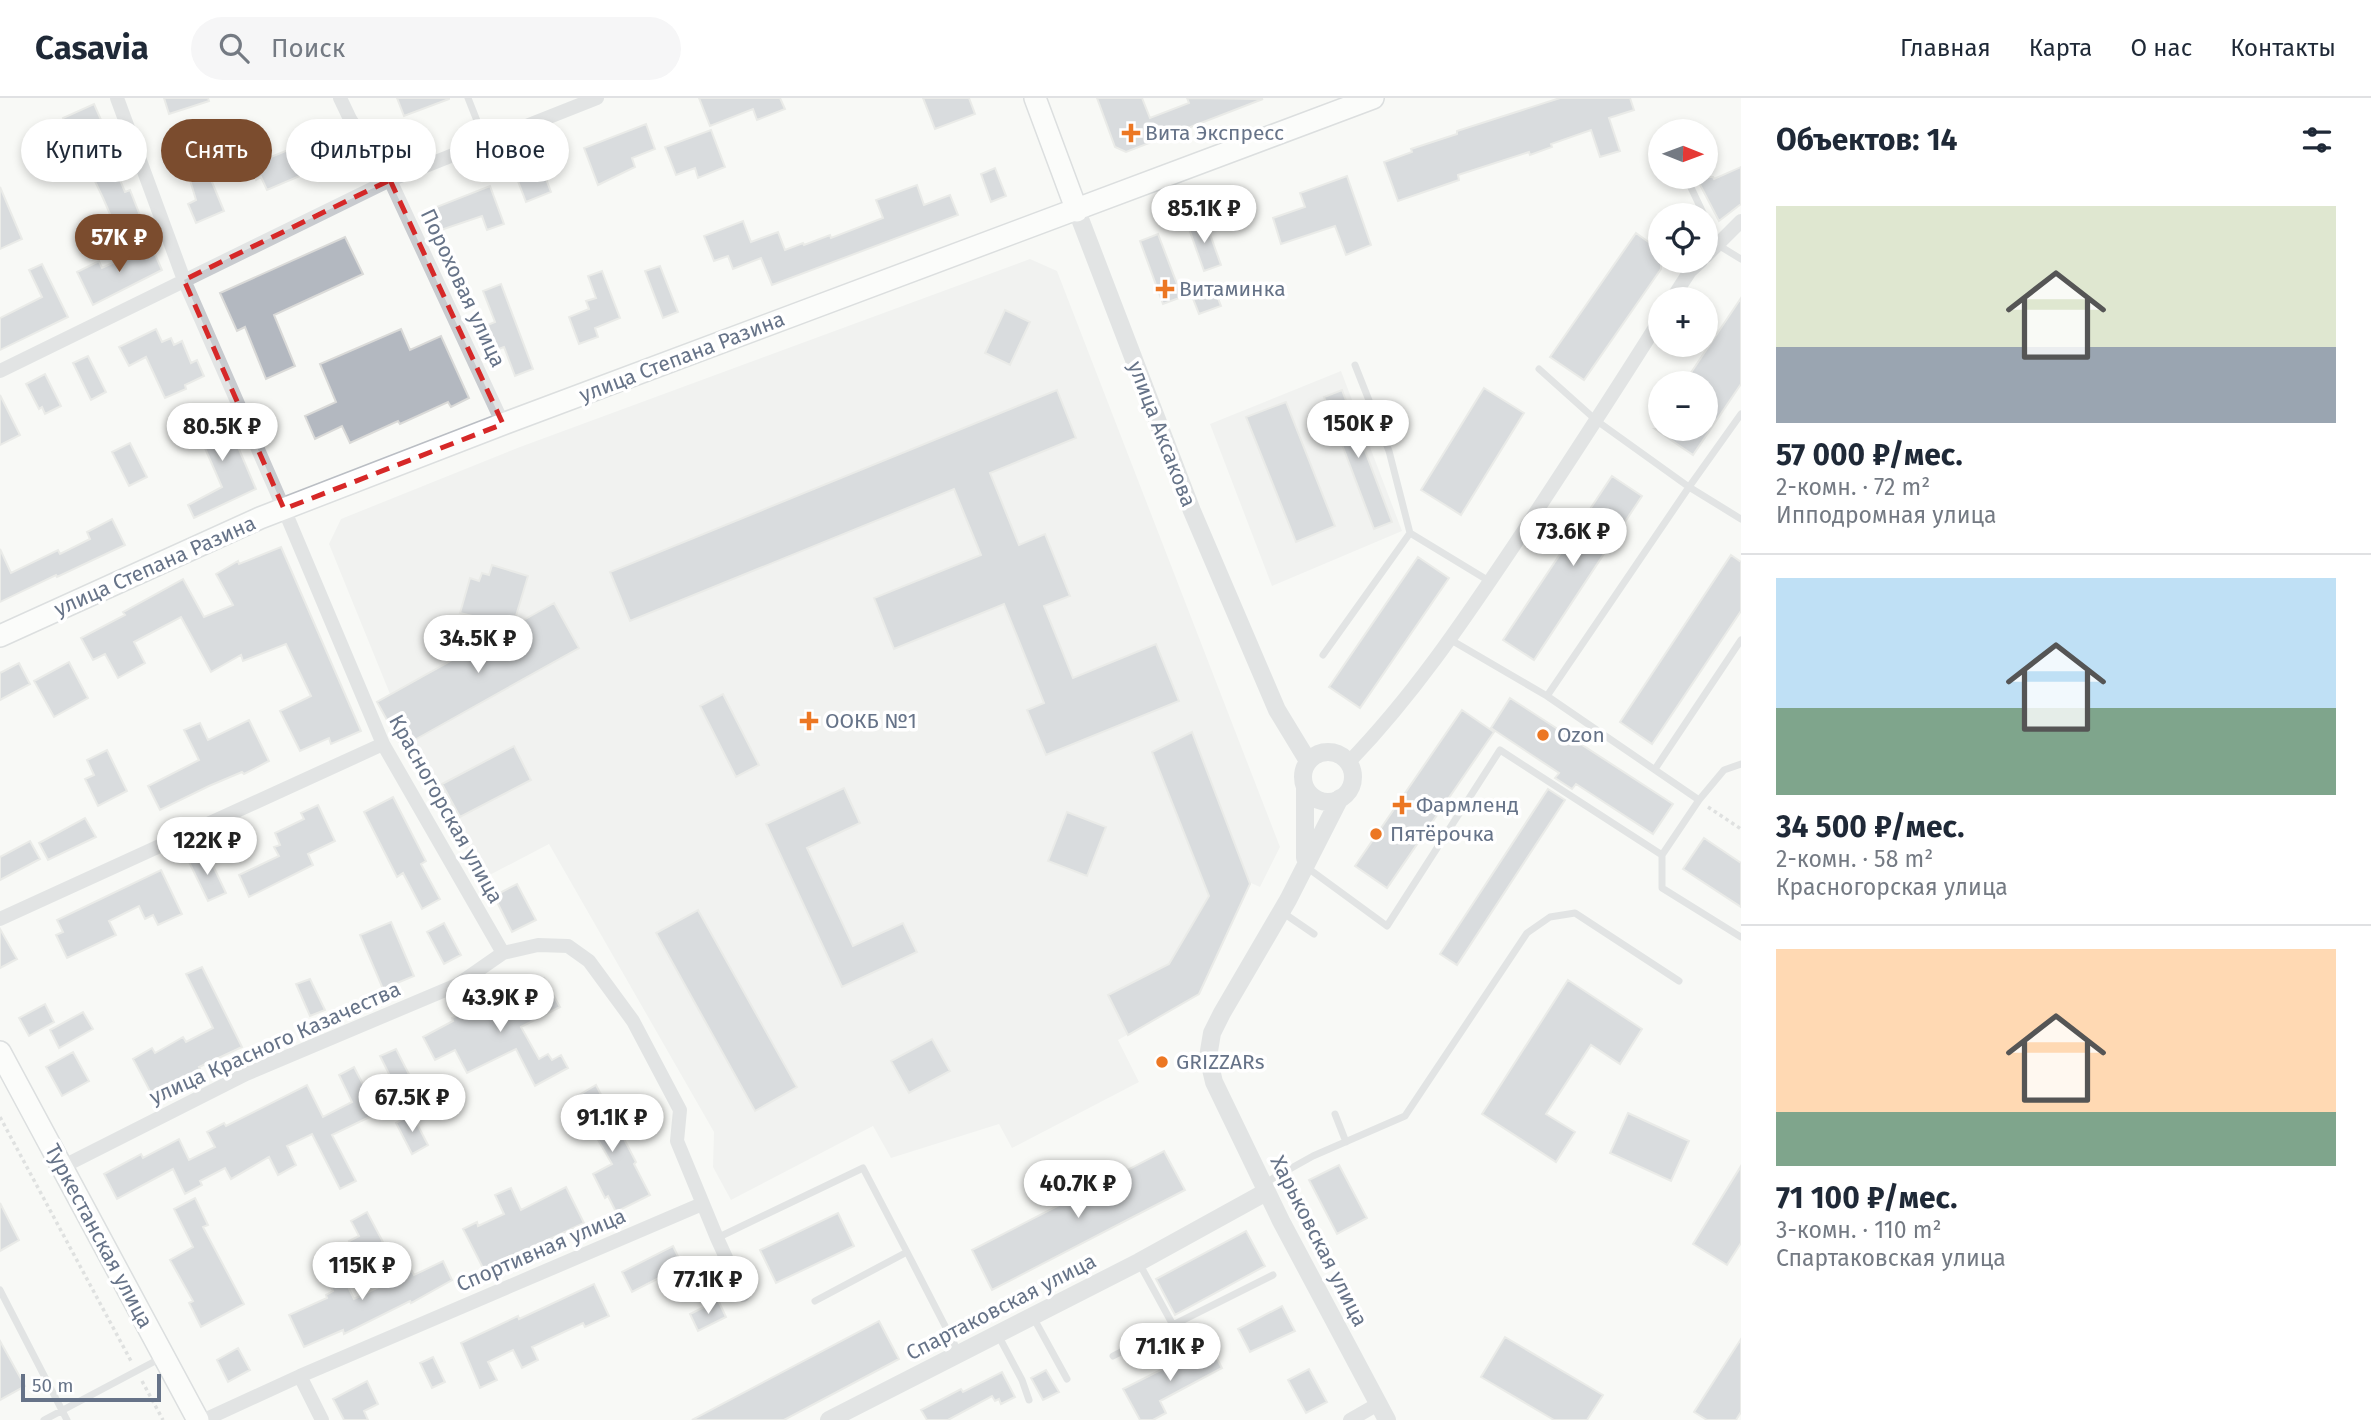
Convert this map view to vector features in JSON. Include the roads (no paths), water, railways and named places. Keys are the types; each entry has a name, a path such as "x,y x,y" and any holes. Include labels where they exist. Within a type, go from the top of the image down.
{"main road":[{"name":"улица Аксакова","path":"1035,98 1077,211"},
{"name":"улица Степана Разина","path":"0,636 284,509 503,424 1373,98"},
{"name":"Туркестанская улица","path":"0,1052 198,1420"}],"street":[{"name":"Красногорская улица","path":"117,98 184,280 383,744 503,953"},
{"name":"Пороховая улица","path":"340,98 350,119"},
{"path":"542,119 597,98"},
{"path":"0,371 386,182"},
{"name":"Пороховая улица","path":"391,182 503,424"},
{"name":"улица Аксакова","path":"1077,211 1192,511 1277,710 1308,761"},
{"path":"1718,245 1741,221"},
{"path":"1348,763 1381,729 1451,640 1597,421 1648,339"},
{"path":"0,919 383,744"},
{"path":"1305,788 1313,797 1324,801 1340,798 1351,786 1353,778 1348,763 1343,757 1328,752 1308,761 1303,779 1305,865"},
{"name":"Харьковская улица","path":"1340,798 1282,911 1222,1013 1212,1033 1208,1058 1214,1082 1264,1188 1387,1420"},
{"path":"503,953 538,945 568,946 589,961 633,1021 680,1110 677,1141 743,1295"},
{"name":"улица Красного Казачества","path":"62,1167 246,1074 457,985 503,953"},
{"name":"Спартаковская улица","path":"829,1420 1139,1262 1264,1188"},
{"name":"Спортивная улица","path":"204,1420 300,1376 702,1204"},
{"path":"300,1376 322,1420"},
{"path":"1350,1420 1378,1404"}],"lane":[{"path":"468,98 476,119"},
{"path":"1718,245 1741,259"},
{"path":"1355,365 1389,450 1410,533 1490,582"},
{"path":"1539,369 1597,421 1689,487 1741,519"},
{"path":"1547,696 1741,414"},
{"path":"1323,655 1410,533"},
{"path":"1451,640 1547,696 1699,800"},
{"path":"1655,769 1741,640"},
{"path":"1305,865 1387,926 1500,750 1662,855"},
{"path":"1741,764 1724,770 1699,800 1662,855 1662,888 1741,936"},
{"path":"1282,911 1314,934"},
{"path":"1264,1188 1313,1156 1405,1116 1527,933 1549,917 1576,913 1679,981"},
{"path":"1335,1114 1346,1142"},
{"path":"717,1238 863,1168 960,1354"},
{"path":"815,1301 907,1252"},
{"path":"1139,1262 1173,1325"},
{"path":"1113,1356 1273,1275"},
{"path":"0,1290 67,1420"},
{"path":"1032,1317 1068,1379"},
{"path":"998,1334 1022,1380 1029,1400"},
{"path":"44,1420 164,1357"}],"place":[{"name":"Вита Экспресс","path":"1131,133"},
{"name":"Витаминка","path":"1165,289"},
{"name":"ООКБ №1","path":"809,721"},
{"name":"Ozon","path":"1543,735"},
{"name":"Фармленд","path":"1402,805"},
{"name":"Пятёрочка","path":"1376,834"},
{"name":"GRIZZARs","path":"1162,1062"}]}
